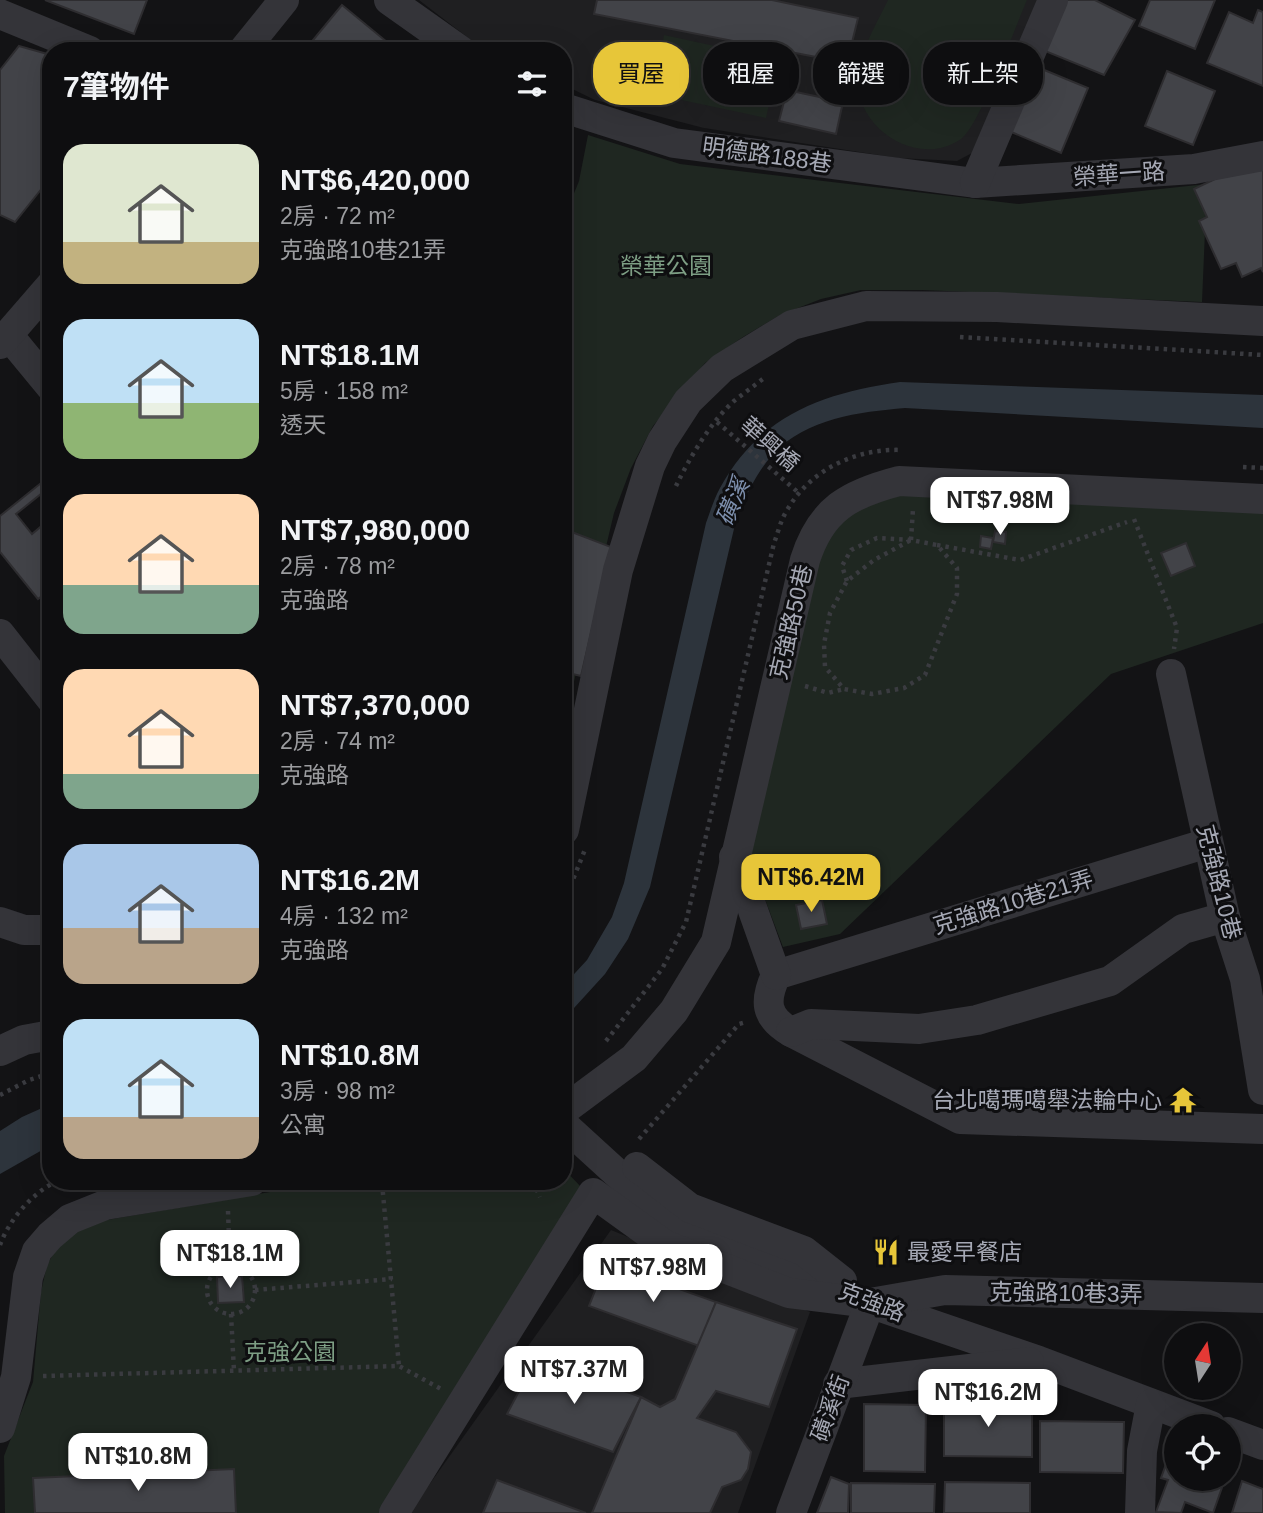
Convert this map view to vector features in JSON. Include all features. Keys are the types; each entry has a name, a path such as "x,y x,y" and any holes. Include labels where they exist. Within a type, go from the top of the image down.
{"street":[{"path":"250,42 284,0"},
{"path":"389,0 448,42"},
{"path":"975,183 1053,0"},
{"path":"0,14 68,42"},
{"name":"明德路188巷","path":"572,111 674,143 975,183"},
{"name":"榮華一路","path":"975,183 1194,169 1263,156"},
{"path":"42,296 5,340 42,378"},
{"path":"572,756 574,718 650,466 662,441 688,401 722,368 792,325 866,306 997,307 1263,321"},
{"name":"克強路50巷","path":"572,1104 634,1058 674,1012 716,942 805,560 810,543 825,517 844,501 868,489 899,481 1139,511 1263,499"},
{"path":"1,636 42,688"},
{"name":"克強路10巷","path":"1171,674 1225,916 1254,978 1263,1090"},
{"name":"克強路10巷21弄","path":"776,975 1208,843"},
{"path":"734,856 776,975 768,992 780,1023 960,1119 1263,1129"},
{"path":"780,1023 919,1029 977,1020 1110,981 1183,929 1225,916"},
{"path":"0,922 24,930 42,930"},
{"path":"0,1051 24,1040 42,1037"},
{"name":"克強路","path":"572,1132 656,1209 684,1227 870,1303 1039,1361 1179,1414"},
{"path":"616,1151 690,1208 804,1251 870,1303"},
{"path":"0,1428 16,1377 28,1277 37,1251 70,1219 105,1205 197,1190"},
{"path":"394,1513 593,1192 665,1245 789,1293 870,1303"},
{"name":"克強路10巷3弄","path":"870,1303 945,1290 1263,1298"},
{"name":"磺溪街","path":"791,1513 870,1303"},
{"path":"838,1384 1039,1361"},
{"path":"1140,1513 1142,1451 1151,1404"},
{"path":"1241,1437 1263,1445"}],"path":[{"path":"948,337 1263,355"},
{"path":"695,452 732,403 772,372"},
{"name":"華興橋","path":"717,422 800,494"},
{"path":"601,1047 662,969 686,922 771,556 786,511"},
{"path":"848,581 842,566 851,550 877,538 911,540 1020,560 1139,511 1177,628 1171,674"},
{"path":"780,525 788,529"},
{"path":"911,540 874,561 848,581 830,613 824,644 825,667 844,689 872,694 904,688 925,675 957,594 957,568 937,545"},
{"path":"616,1151 739,1024 780,1023"},
{"path":"0,1095 42,1076"},
{"path":"0,1245 5,1232 22,1209 46,1190"},
{"path":"383,1190 399,1366"},
{"path":"537,1190 540,1197"},
{"path":"228,1207 230,1266"},
{"path":"230,1266 247,1273 255,1290 254,1299 248,1307 232,1314 214,1308 206,1291 213,1274 230,1266"},
{"path":"255,1290 391,1279"},
{"path":"232,1314 234,1371"},
{"path":"35,1376 399,1366 463,1401"}],"shaded area":[{"path":"419,0 1039,0 1021,42 923,42 923,105 993,105 972,153 957,161 898,158 704,128 614,105 689,105 689,42 593,42 593,99 572,89 572,42 473,42"},
{"path":"611,1230 810,1312 738,1513 409,1513"}],"green space":[{"path":"888,0 1027,0 1010,42 923,42 923,105 982,105 969,131 961,139 943,147 925,149 907,146 890,138 876,126 865,110 863,105 909,105 909,42 867,42"},
{"path":"664,35 703,43 703,105 689,102 689,42 663,42"},
{"path":"705,105 769,105 766,118"},
{"name":"榮華公園","path":"588,135 680,164 1019,204 1207,184 1202,302 922,290 861,290 821,299 780,315 743,337 705,363 653,426 631,468 614,513 572,690 572,198 579,181"},
{"path":"899,495 1263,510 1263,623 1111,674 840,934 783,947 748,854 821,550 837,525 852,511"},
{"name":"克強公園","path":"572,1177 581,1187 380,1513 5,1513 4,1456 33,1382 41,1292 47,1265 62,1238 83,1224 282,1190 572,1190"}],"water":[{"name":"磺溪","path":"900,382 1263,395 1263,428 905,408 834,419 802,432 787,442 762,468 737,516 650,887 628,939 605,974 572,1010 572,976 587,960 612,917 624,883 706,523 720,488 754,442 774,425 820,401"},
{"path":"42,1108 42,1150 0,1174 0,1131"}],"building":[{"path":"45,0 147,0 134,34"},
{"path":"597,0 772,0 858,18 852,42 813,42 813,56 799,54 799,42 739,42 594,14"},
{"path":"1063,0 1095,0 1135,20 1104,75 1045,51"},
{"path":"1150,0 1215,0 1195,49 1139,26"},
{"path":"342,5 387,42 311,42"},
{"path":"1258,10 1263,12 1263,86 1207,63 1229,12 1253,23"},
{"path":"19,46 42,52 42,188 15,222 0,215 0,70"},
{"path":"1043,69 1088,88 1061,153 1009,131 1020,105 1043,105"},
{"path":"1167,71 1215,91 1193,145 1145,126"},
{"path":"799,93 813,96 813,105 842,105 836,134 779,121 783,105 799,105"},
{"path":"1261,157 1263,272 1261,268 1242,277 1236,263 1221,269 1199,221 1207,217 1194,189"},
{"path":"42,482 42,495 16,514 32,534 42,526 42,596 38,599 0,552 0,516"},
{"path":"995,531 1006,532 1005,544 993,542"},
{"path":"572,532 611,547 581,676 572,674"},
{"path":"981,536 993,538 991,549 980,547"},
{"path":"1186,543 1195,566 1171,576 1161,553"},
{"path":"822,900 827,924 801,929 796,905"},
{"path":"606,1263 716,1302 699,1346 589,1306"},
{"path":"242,1276 244,1302 218,1303 217,1277"},
{"path":"716,1302 797,1329 769,1407 716,1391 697,1418 736,1432 751,1452 748,1469 741,1480 722,1487 710,1513 592,1513 641,1397 660,1407 675,1399"},
{"path":"536,1359 641,1397 613,1452 507,1414"},
{"path":"944,1402 1032,1403 1032,1457 944,1456"},
{"path":"864,1404 926,1405 925,1472 864,1471"},
{"path":"1040,1421 1124,1422 1123,1473 1040,1472"},
{"path":"234,1469 236,1513 35,1513 33,1478"},
{"path":"831,1477 849,1484 848,1513 817,1513"},
{"path":"497,1480 586,1513 483,1513"},
{"path":"1242,1481 1263,1489 1263,1513 1232,1513"},
{"path":"945,1482 1030,1483 1030,1513 944,1513"},
{"path":"851,1483 935,1484 934,1513 851,1513"},
{"path":"1164,1491 1221,1491 1213,1513 1185,1502 1181,1513 1156,1512"}],"place":[{"name":"台北噶瑪噶舉法輪中心","path":"1183,1100"},
{"name":"最愛早餐店","path":"886,1252"}]}
